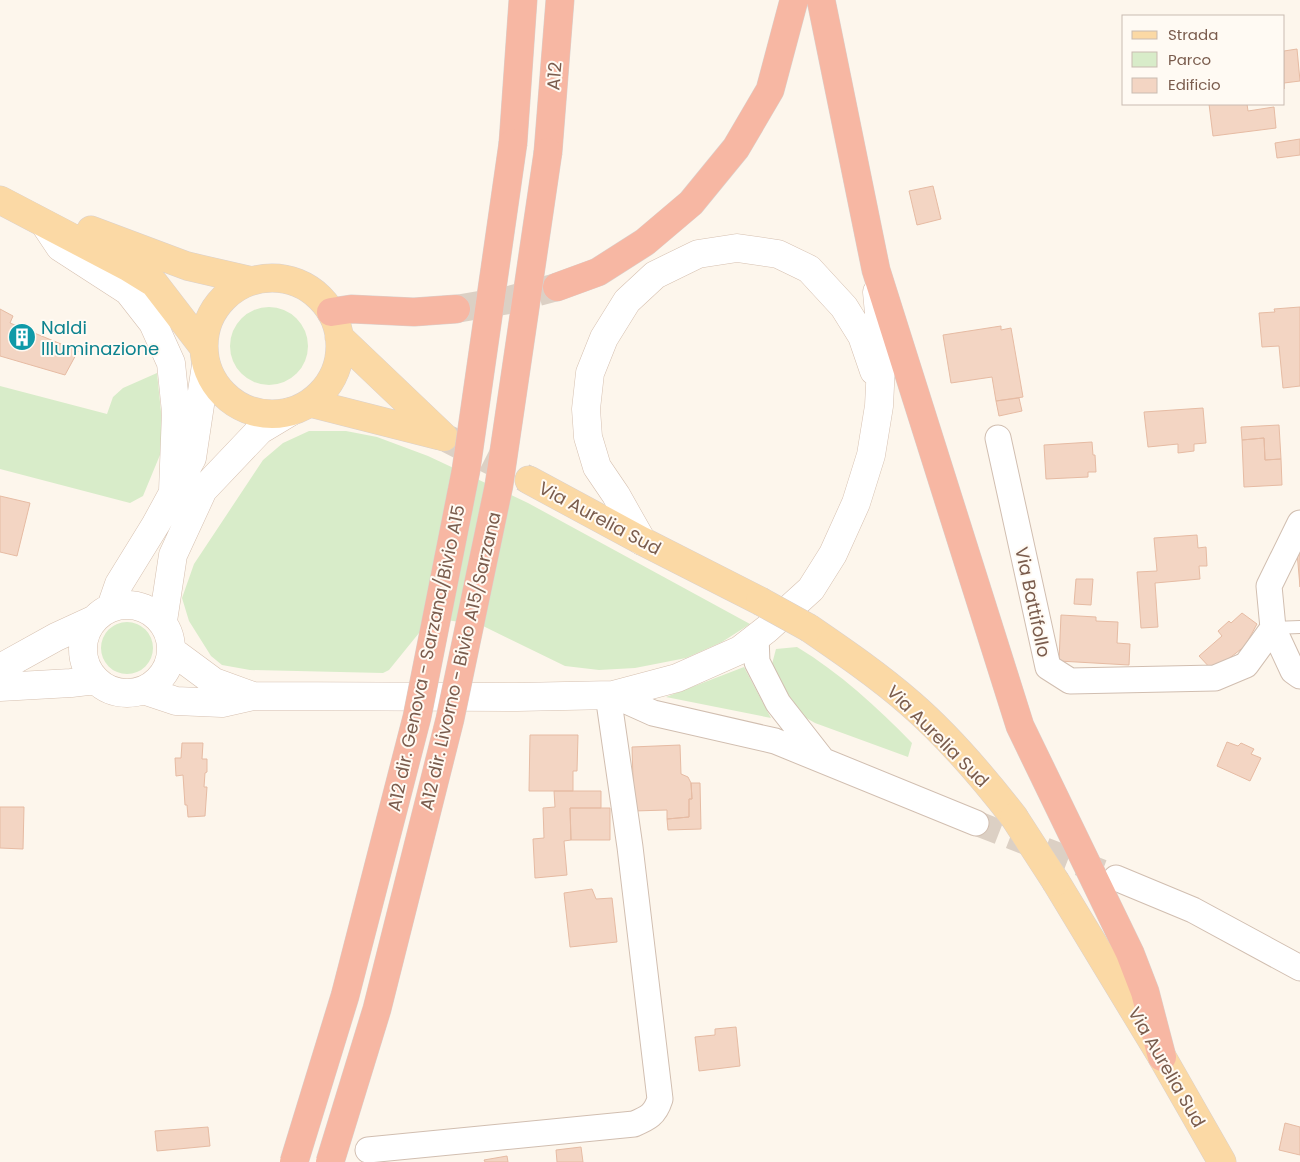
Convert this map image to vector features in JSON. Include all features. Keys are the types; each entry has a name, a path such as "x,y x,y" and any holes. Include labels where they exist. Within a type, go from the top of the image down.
{"highway":[{"name":"A12","path":"513,143 524,0"},
{"name":"A12","path":"548,152 560,0"},
{"path":"557,287 598,272 645,242 691,203 736,148 770,90 794,0"},
{"path":"821,0 876,270 1020,726 1130,952 1145,992 1162,1057"},
{"name":"A12 dir. Genova - Sarzana/Bivio A15","path":"294,1162 346,996 417,717 466,470 513,143"},
{"name":"A12 dir. Livorno - Bivio A15/Sarzana","path":"330,1162 377,1009 450,719 499,485 548,152"},
{"path":"335,325 351,309 414,312 456,309"}],"main road":[{"path":"0,200 43,221 154,283 205,356 215,384 228,398 246,410 268,414 300,408 444,437 335,325 320,298 305,287 288,280 270,278 252,281 232,291 217,306 207,326 205,356 192,458 156,524 102,613 86,631 83,644 83,657 88,670 106,688 118,692 131,693 143,690 154,684 164,675 170,664 172,651 168,630 163,621 152,612 140,605 125,604 102,613 0,668"},
{"path":"43,221 60,217 187,266 252,281"},
{"path":"43,221 60,246 128,290 152,323 171,363 176,412 173,491"},
{"path":"642,541 616,495 597,467 588,437 586,409 590,373 604,338 627,301 655,275 698,254 737,248 778,254 809,269 844,307 862,336 880,386"},
{"path":"143,690 176,701 222,703 253,696 517,697 611,695 677,678 740,650 811,589 833,554 856,503 871,455 879,406 882,345 876,270"},
{"path":"163,621 173,554 203,490 260,430 300,408 325,389 336,371 335,325"},
{"name":"Via Aurelia Sud","path":"530,480 809,628 863,666 912,705 978,770 1014,817 1056,882 1162,1057 1222,1162"},
{"path":"172,651 214,682 253,696"},
{"path":"0,687 96,680"}],"street":[{"name":"Via Battifollo","path":"998,438 1048,667 1070,681 1216,678 1246,665 1273,628"},
{"path":"1300,523 1269,586 1273,628 1293,671 1300,676"},
{"path":"756,637 758,662 778,703 823,760"},
{"path":"611,695 653,713 775,740 976,823"},
{"path":"368,1150 634,1124 646,1119 657,1110 660,1099 611,695"},
{"path":"1116,878 1193,910 1300,968"}],"lane":[{"path":"1273,628 1300,627"}],"green space":[{"path":"269,307 284,310 301,324 305,331 308,346 305,361 291,378 284,382 269,385 254,382 237,368 233,361 230,346 233,331 247,314 254,310"},
{"path":"157,373 163,431 162,450 143,496 130,503 0,469 0,386 107,414 113,397 123,388"},
{"path":"309,431 346,431 377,437 428,456 528,503 750,624 722,642 686,658 635,668 599,670 565,666 481,625 446,620 419,633 389,670 383,673 250,670 222,665 211,656 189,621 182,598 194,564 263,460 283,443"},
{"path":"122,622 132,622 146,629 153,643 153,653 146,667 132,674 122,674 112,670 105,663 101,653 101,643 105,633 112,626"},
{"path":"797,647 843,679 899,730 912,743 908,757 815,723 801,715 787,696 772,664 776,649"},
{"path":"744,667 771,718 666,697"}],"building":[{"path":"1297,49 1300,81 1285,83 1285,51"},
{"path":"1209,105 1247,105 1248,111 1274,107 1276,128 1213,136"},
{"path":"1300,139 1300,155 1277,158 1275,143"},
{"path":"933,186 941,219 917,225 909,191"},
{"path":"1300,307 1300,386 1283,388 1279,346 1262,347 1259,313 1275,312 1274,309"},
{"name":"Naldi Illuminazione","path":"0,309 13,316 10,323 78,351 65,375 0,356"},
{"path":"1001,326 1001,330 1011,328 1023,397 996,401 992,377 951,383 943,335"},
{"path":"1019,398 1022,411 999,416 996,401"},
{"path":"1203,408 1206,443 1194,444 1194,451 1178,453 1178,444 1148,447 1144,412"},
{"path":"1279,425 1281,459 1265,460 1264,438 1242,440 1241,427"},
{"path":"1264,438 1265,460 1281,459 1282,485 1244,487 1242,440"},
{"path":"1092,442 1096,472 1088,472 1088,477 1046,479 1044,445"},
{"path":"0,496 30,503 17,556 0,552"},
{"path":"1197,535 1198,548 1206,547 1207,566 1199,566 1200,579 1155,583 1158,627 1141,628 1137,572 1157,571 1154,538"},
{"path":"1300,546 1300,587 1297,552"},
{"path":"1076,579 1093,579 1091,605 1074,604"},
{"path":"1242,613 1257,624 1245,646 1213,671 1199,656 1222,636 1218,631"},
{"path":"1061,615 1096,617 1096,621 1118,622 1117,643 1130,644 1129,665 1059,661"},
{"path":"530,735 578,735 577,771 573,771 573,791 529,791"},
{"path":"1227,742 1238,746 1241,743 1254,749 1251,754 1261,758 1250,781 1217,766"},
{"path":"182,743 203,743 202,759 207,759 204,787 207,787 205,816 188,817 187,805 185,805 183,775 176,776 175,758 181,758"},
{"path":"680,745 681,774 688,777 691,783 692,799 689,799 689,817 667,819 667,810 634,811 632,747"},
{"path":"691,783 700,783 701,829 668,830 667,819 689,817 689,799 692,799"},
{"path":"554,791 601,791 601,808 570,808 571,840 564,841 567,875 535,878 533,839 544,838 543,808 555,807"},
{"path":"0,807 24,807 23,849 0,848"},
{"path":"570,808 610,808 610,840 571,840"},
{"path":"592,889 596,899 612,898 617,942 570,947 564,893"},
{"path":"736,1027 740,1066 699,1071 695,1037 715,1035 715,1029"},
{"path":"1285,1123 1300,1127 1300,1155 1279,1150"},
{"path":"208,1127 210,1146 157,1151 155,1131"},
{"path":"581,1147 583,1162 557,1162 556,1150"},
{"path":"507,1156 508,1162 485,1162 484,1160"}],"tunnel":[{"path":"456,309 509,300 557,287"},
{"path":"448,439 529,480"},
{"path":"976,823 1102,872"}],"place":[{"name":"Naldi Illuminazione","path":"22,337"}]}
